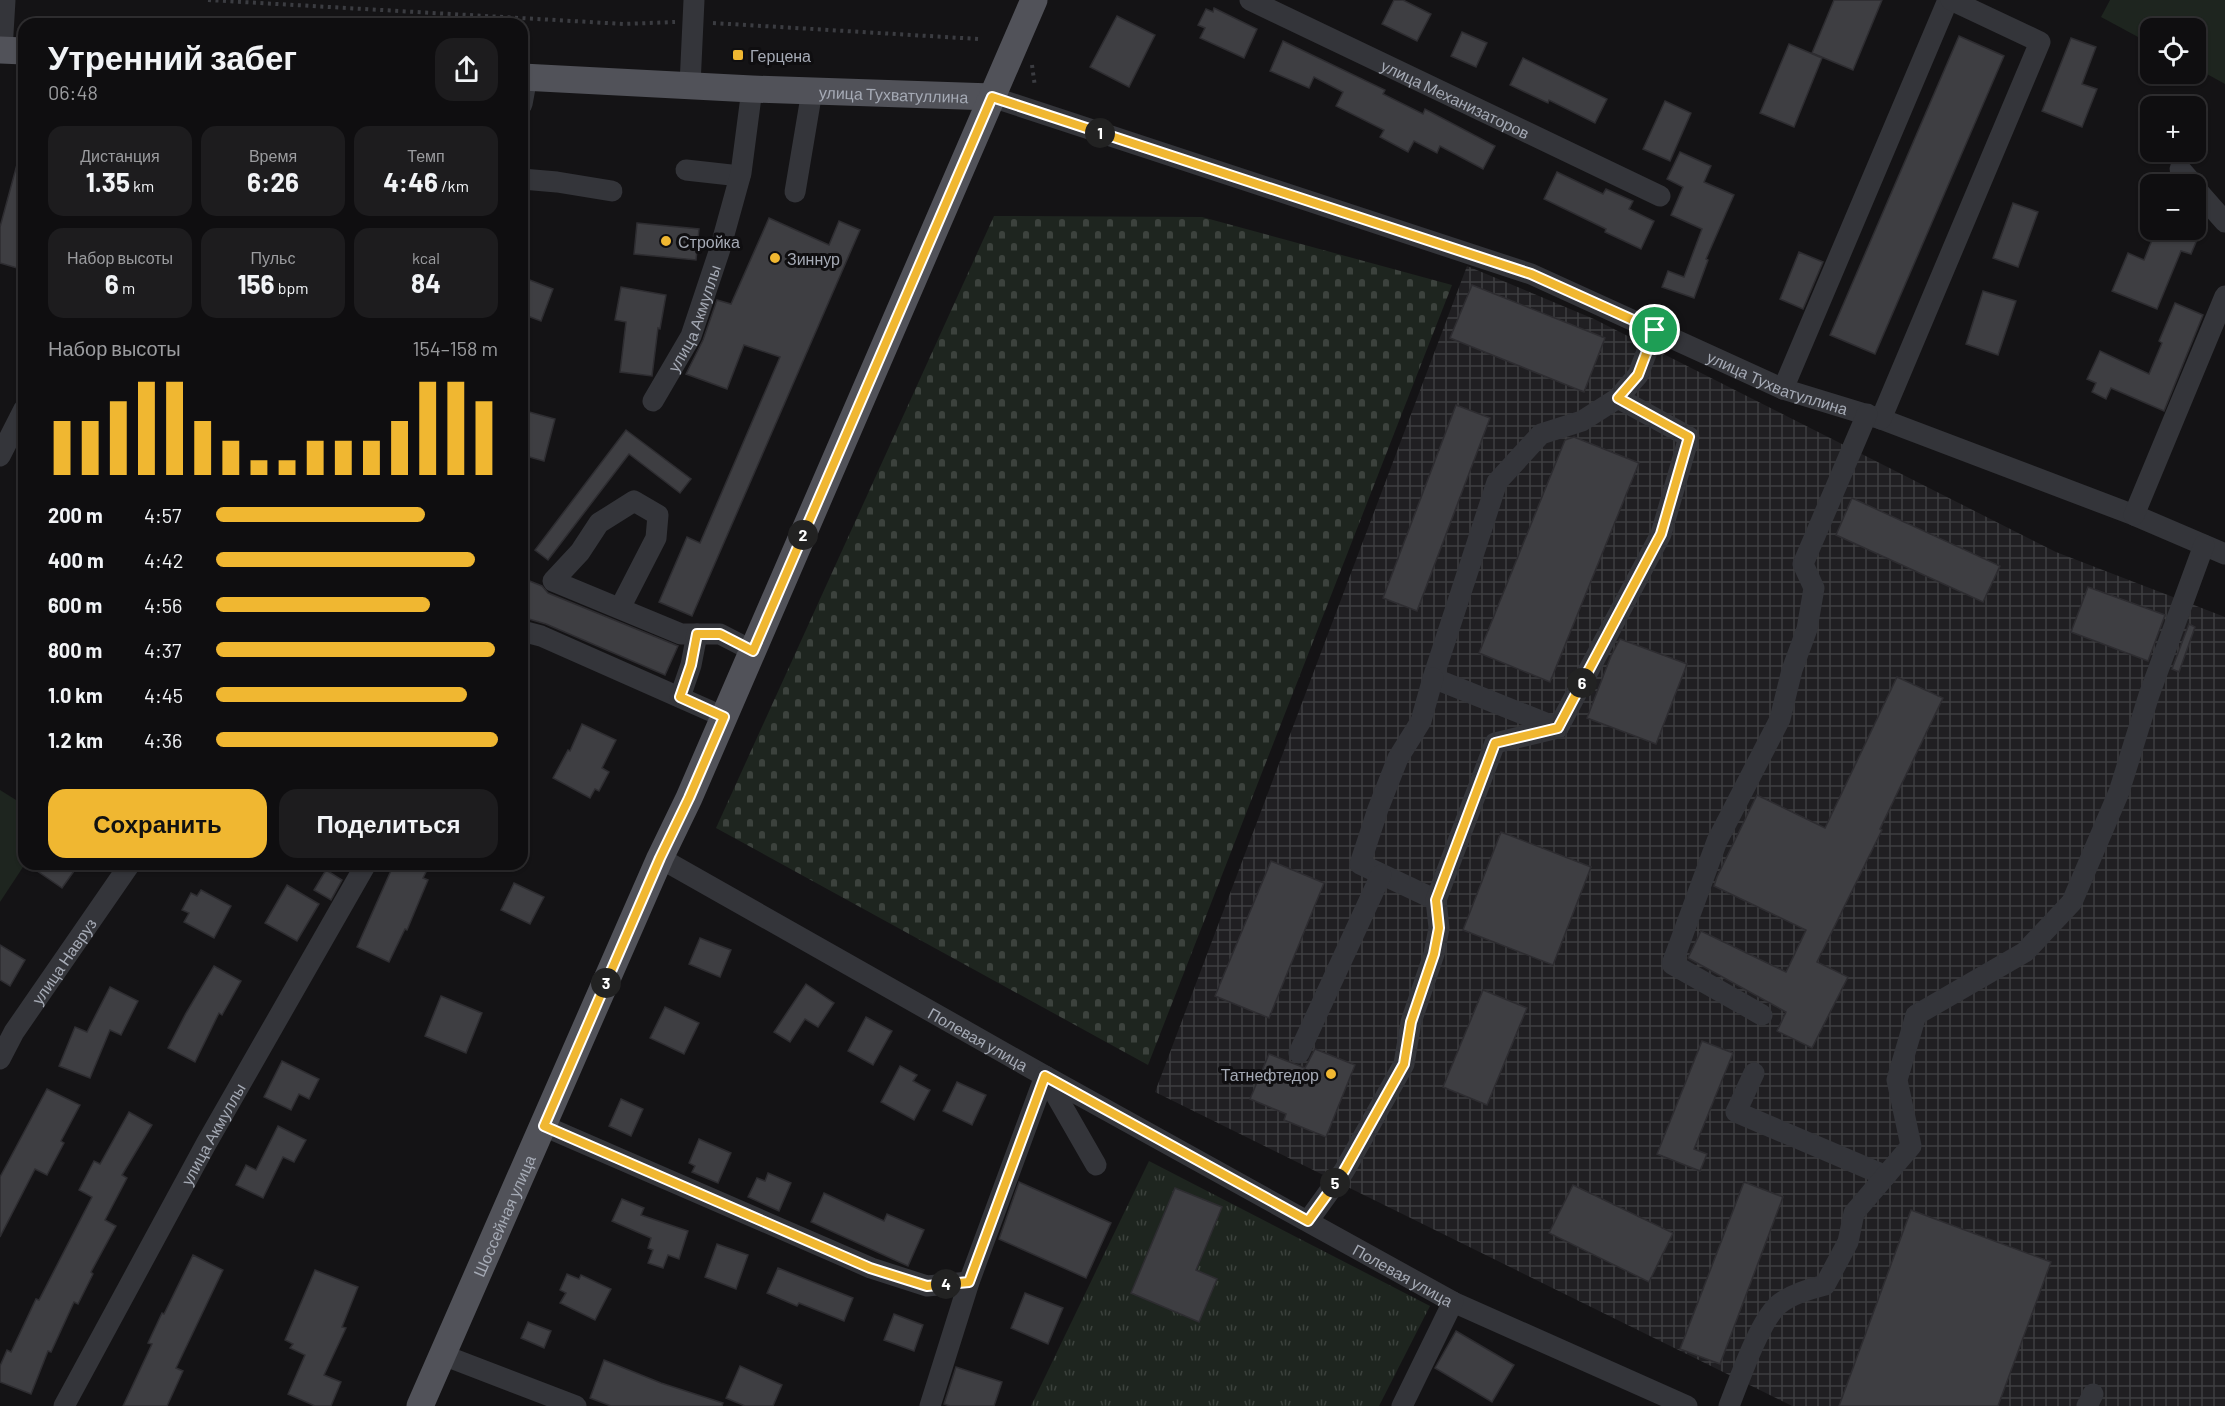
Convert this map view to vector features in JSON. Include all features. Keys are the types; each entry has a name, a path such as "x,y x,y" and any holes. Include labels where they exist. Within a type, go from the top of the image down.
{"main road":[{"name":"Шоссейная улица","path":"420,1406 660,858 689,798 1034,0"},
{"name":"улица Тухватуллина","path":"528,77 752,89 992,97"}],"street":[{"path":"5,0 9,50"},
{"path":"690,85 694,0"},
{"name":"улица Механизаторов","path":"1250,0 1660,196"},
{"path":"1762,1015 1672,964 1717,841 1780,719 1792,670 1807,629 1814,588 1803,564 1874,416 2040,42 1949,0 1783,389"},
{"name":"улица Акмуллы","path":"653,401 691,336 720,249 740,176 752,89"},
{"path":"795,192 812,91"},
{"name":"улица Тухватуллина","path":"992,97 1531,274 1783,389 1874,416 2134,515 2225,554"},
{"path":"686,170 740,176"},
{"path":"528,180 612,191"},
{"path":"2206,200 2225,222"},
{"path":"2134,515 2225,296"},
{"path":"1436,900 1360,864 1398,758 1421,721 1497,482 1542,434 1582,421 1618,398 1638,375 1655,330"},
{"path":"1308,1221 1344,1171 1404,1064 1411,1022 1434,954 1439,928 1436,900 1495,743 1558,728 1661,534 1689,437 1618,398"},
{"path":"0,456 18,421"},
{"path":"620,608 656,538 658,514 634,501 599,524 580,552 553,581 681,634 720,634 753,651"},
{"path":"1729,1406 1761,1330 1778,1305 1807,1290 1825,1285 1848,1242 1854,1213 1911,1146 1897,1080 1916,1015 2025,952 2072,902 2119,792 2149,695 2204,545"},
{"path":"528,633 541,636 724,717"},
{"path":"680,697 691,665 697,634"},
{"path":"1433,678 1558,728"},
{"name":"Полевая улица","path":"660,858 1045,1076 1453,1302 1684,1405"},
{"name":"улица Навруз","path":"0,1059 14,1032 126,870"},
{"name":"улица Акмуллы","path":"64,1406 206,1144 363,870"},
{"path":"1299,1053 1382,875"},
{"path":"1754,1073 1736,1112 1886,1176"},
{"path":"1045,1076 1096,1166"},
{"path":"930,1406 969,1282 1045,1076"},
{"path":"544,1126 870,1268 927,1286 969,1282"},
{"path":"1402,1406 1453,1302"},
{"path":"442,1355 576,1406"}],"path":[{"path":"208,0 520,18"},
{"path":"528,18 624,24 693,22 978,39"}],"shaded area":[{"path":"1467,266 1594,319 2056,552 2225,617 2225,1406 1792,1406 1155,1092"}],"green space":[{"path":"2110,0 2225,0 2225,84 2206,74 2206,18 2140,18 2140,38 2101,17"},
{"path":"994,216 1202,217 1452,285 1148,1065 716,828"},
{"path":"0,790 18,801 18,870 21,870 0,902"},
{"path":"1149,1161 1430,1306 1379,1406 1031,1406"}],"building":[{"path":"1394,0 1403,0 1431,14 1417,41 1382,24"},
{"path":"1834,0 1882,0 1853,70 1812,53"},
{"path":"1214,8 1257,29 1244,58 1200,38 1205,28 1198,25 1206,9 1213,12"},
{"path":"1117,16 1155,35 1129,87 1090,67"},
{"path":"1462,32 1487,43 1476,67 1451,56"},
{"path":"1959,36 2004,56 1875,354 1830,335"},
{"path":"2071,38 2096,47 2082,84 2097,89 2082,127 2042,111"},
{"path":"1283,41 1385,90 1383,94 1423,114 1425,109 1495,146 1483,169 1440,146 1437,153 1414,141 1408,152 1380,137 1384,130 1336,106 1343,92 1314,77 1309,88 1270,71"},
{"path":"1789,44 1822,58 1794,127 1760,113"},
{"path":"1523,58 1607,99 1595,123 1549,100 1548,103 1510,85"},
{"path":"1665,101 1691,113 1670,161 1643,149"},
{"path":"1680,152 1711,166 1704,182 1734,195 1706,259 1708,260 1694,298 1662,287 1668,271 1684,277 1702,229 1671,215 1683,187 1667,179"},
{"path":"18,161 18,268 0,263 0,227"},
{"path":"1557,172 1603,194 1606,189 1633,201 1629,209 1654,221 1641,249 1544,199"},
{"path":"2013,203 2038,212 2018,267 1993,258"},
{"path":"769,218 829,245 839,221 860,230 692,616 659,602 687,537 700,543 780,357 744,345 727,389 686,374 703,340 717,300 731,304"},
{"name":"Стройка","path":"637,223 699,229 696,260 634,254"},
{"path":"2152,240 2197,240 2191,254 2181,251 2157,309 2112,291 2128,253 2144,260"},
{"path":"1799,252 1823,262 1803,309 1780,299"},
{"path":"528,279 553,289 541,321 528,316"},
{"path":"1472,285 1605,338 1584,392 1450,338"},
{"path":"621,287 666,295 660,329 658,328 652,376 620,372 626,322 615,320"},
{"path":"1983,291 2016,301 1998,355 1966,344"},
{"path":"2175,303 2203,315 2164,411 2111,388 2106,399 2092,392 2096,383 2087,379 2100,351 2149,374 2162,343 2159,341"},
{"path":"1456,405 1490,418 1417,611 1383,598"},
{"path":"528,412 555,419 544,461 528,457"},
{"path":"626,430 691,479 680,493 629,454 548,560 535,550"},
{"path":"1574,437 1639,463 1550,682 1479,653 1565,440"},
{"path":"1852,498 2000,566 1983,602 1836,535"},
{"path":"528,580 542,586 548,593 678,646 665,675 546,624 528,619"},
{"path":"2088,587 2165,615 2148,661 2071,632"},
{"path":"2189,624 2195,627 2179,672 2172,669"},
{"path":"1620,639 1687,664 1656,744 1587,718"},
{"path":"1897,677 1943,698 1880,829 1882,830 1817,962 1848,977 1812,1048 1777,1031 1786,1012 1688,958 1701,931 1786,972 1806,930 1714,886 1717,877 1757,795 1825,828"},
{"path":"582,724 616,740 602,768 609,772 599,791 595,789 590,798 553,778 568,750 570,751"},
{"path":"1501,832 1591,867 1553,965 1463,930"},
{"path":"1271,861 1324,883 1269,1018 1215,996"},
{"path":"36,870 75,870 62,888"},
{"path":"326,870 342,880 331,900 314,890"},
{"path":"391,870 427,870 423,878 428,880 407,930 405,929 389,962 357,947"},
{"path":"514,883 544,897 530,924 501,910"},
{"path":"287,885 319,904 297,941 265,923"},
{"path":"201,890 231,906 214,938 184,922 189,913 182,910 191,893 197,896"},
{"path":"700,938 731,950 720,977 689,964"},
{"path":"0,945 25,960 10,986 0,980"},
{"path":"214,966 241,981 222,1015 219,1013 195,1062 168,1048"},
{"path":"806,984 834,1003 818,1027 805,1019 790,1042 774,1032"},
{"path":"110,987 138,1001 121,1035 110,1030 90,1078 59,1066 75,1027 87,1032"},
{"path":"1483,990 1527,1008 1487,1105 1443,1087"},
{"path":"441,996 482,1013 466,1053 425,1036"},
{"path":"665,1007 699,1023 684,1054 650,1038"},
{"path":"866,1017 892,1031 873,1065 848,1051"},
{"path":"1702,1041 1733,1053 1694,1149 1707,1154 1700,1171 1657,1154"},
{"path":"1315,1049 1355,1065 1326,1137 1284,1120 1286,1114 1250,1099 1269,1054 1305,1068"},
{"path":"282,1061 319,1079 309,1099 299,1094 291,1110 264,1097"},
{"path":"900,1066 917,1075 913,1081 930,1090 914,1120 881,1102"},
{"path":"957,1082 986,1095 972,1125 943,1111"},
{"path":"47,1089 80,1105 61,1141 64,1143 47,1175 35,1169 0,1237 0,1177"},
{"path":"621,1099 643,1109 631,1136 609,1126"},
{"path":"129,1112 152,1125 122,1175 127,1178 105,1220 116,1226 91,1272 93,1274 78,1304 74,1302 51,1352 48,1351 31,1394 0,1382 0,1366 7,1350 11,1352 36,1299 39,1300 92,1197 79,1190 94,1161 100,1164"},
{"path":"278,1126 306,1140 294,1162 283,1157 263,1198 236,1185 246,1165 256,1170"},
{"path":"699,1139 731,1153 718,1183 692,1172 695,1166 689,1163"},
{"path":"768,1173 791,1183 779,1211 748,1197 757,1178 765,1181"},
{"path":"1019,1182 1111,1223 1086,1278 999,1239"},
{"path":"1744,1182 1783,1197 1720,1364 1680,1349"},
{"path":"1573,1185 1673,1233 1649,1282 1549,1233"},
{"path":"1175,1188 1222,1207 1196,1270 1217,1279 1199,1322 1131,1293"},
{"path":"824,1193 884,1221 887,1214 924,1230 908,1266 811,1222"},
{"path":"622,1199 644,1208 641,1215 688,1231 679,1259 668,1255 663,1268 648,1263 653,1250 648,1248 651,1238 612,1221"},
{"path":"1911,1210 2051,1262 1998,1406 1839,1406"},
{"path":"717,1244 748,1255 736,1289 705,1277"},
{"path":"193,1255 223,1270 176,1368 183,1371 167,1406 123,1406 152,1344 148,1343"},
{"path":"778,1268 853,1298 844,1321 799,1303 797,1306 767,1293"},
{"path":"315,1270 358,1287 342,1327 346,1328 324,1375 341,1382 331,1406 315,1406 288,1394 305,1355 290,1348 293,1344 285,1340"},
{"path":"567,1274 579,1279 581,1275 611,1289 595,1320 560,1303 566,1293 560,1290"},
{"path":"1025,1293 1063,1308 1048,1344 1011,1328"},
{"path":"894,1314 923,1325 914,1351 884,1340"},
{"path":"528,1322 551,1331 544,1348 521,1338"},
{"path":"1456,1331 1514,1365 1492,1402 1435,1368"},
{"path":"604,1360 661,1383 723,1403 722,1406 611,1406 590,1398"},
{"path":"740,1366 782,1385 773,1406 745,1406 726,1398"},
{"path":"956,1367 1002,1382 994,1406 944,1404"}],"place":[{"name":"Герцена","path":"738,55"},
{"name":"Стройка","path":"666,241"},
{"name":"Зиннур","path":"775,258"},
{"name":"Татнефтедор","path":"1331,1074"}],"route":[{"path":"992,97 1531,274 1655,330 1638,375 1618,398 1689,437 1661,534 1558,728 1495,743 1436,900 1439,928 1434,954 1411,1022 1404,1064 1344,1171 1308,1221 1045,1076 969,1282 927,1286 870,1268 544,1126 724,717 680,697 691,665 697,634 720,634 753,651 992,97"}]}
